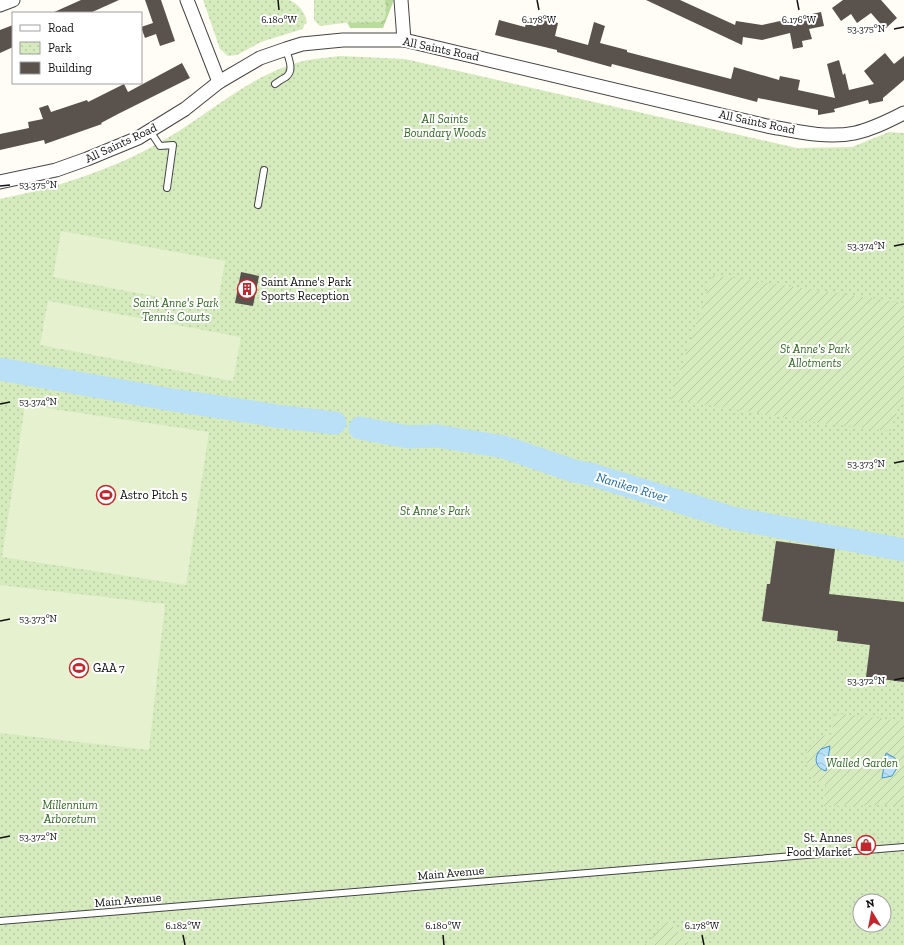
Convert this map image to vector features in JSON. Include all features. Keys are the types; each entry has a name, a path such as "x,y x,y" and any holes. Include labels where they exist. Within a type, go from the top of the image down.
{"street":[{"path":"0,5 13,0"},
{"path":"187,0 219,82"},
{"path":"401,0 404,40"},
{"name":"All Saints Road","path":"0,182 56,170 87,159 150,131 185,110 219,82 260,58 302,44 343,40 404,40 766,126 810,133 835,135 854,133 880,125 904,113"}],"lane":[{"path":"275,84 285,78 290,72 291,68 286,49"},
{"path":"150,131 160,146 173,146 167,188"},
{"path":"258,205 264,170"},
{"name":"Main Avenue","path":"0,921 904,847"}],"green space":[{"path":"203,0 289,0 301,9 305,15 307,23 304,25 303,29 261,42 237,55 228,56 220,49"},
{"path":"314,0 385,0 386,15 381,22 344,23 320,26 314,20"},
{"path":"341,0 394,0 383,28 350,28 339,6"},
{"name":"St Anne's Park","path":"340,56 405,59 797,148 852,147 889,132 904,133 904,945 0,945 0,199 41,190 81,178 139,154 190,124 254,81 290,65 315,59"},
{"path":"61,231 225,261 217,308 53,277"},
{"name":"St Anne's Park Allotments","path":"713,275 904,303 904,393 890,431 821,423 670,399"},
{"path":"48,301 241,337 233,381 40,345"},
{"name":"Astro Pitch 5","path":"25,405 209,432 186,585 2,557"},
{"name":"GAA 7","path":"0,585 165,604 149,750 0,733"},
{"name":"Walled Garden","path":"834,713 903,721 904,716 904,805 823,806 826,785 817,780 810,773 806,757 814,742 822,737 832,734"},
{"path":"666,920 692,945 644,945 648,943"}],"water":[{"path":"830,746 826,771 822,770 817,765 816,759 818,752 821,749"},
{"path":"886,753 895,758 897,768 892,776 882,778"}],"building":[{"path":"81,0 119,0 92,12 54,12"},
{"path":"145,0 161,0 175,41 160,46 156,34 145,38 142,27 153,23"},
{"path":"646,0 680,0 735,25 736,21 762,25 821,12 824,26 809,29 812,39 802,41 803,47 793,49 790,33 762,40 743,37 742,45"},
{"path":"843,0 881,0 897,18 885,29 871,13 857,23 851,14 841,21 832,8"},
{"path":"528,16 558,23 555,36 588,45 594,22 605,26 600,43 627,50 627,52 731,79 734,67 779,80 780,76 800,80 798,90 835,98 827,64 839,60 843,75 845,73 849,90 874,84 864,71 885,53 894,64 904,56 904,80 883,98 883,101 869,104 868,100 834,109 835,112 818,115 818,110 758,98 757,102 612,64 611,67 557,52 557,50 495,35 499,20 525,27"},
{"path":"12,25 12,47 0,53 0,30"},
{"path":"182,63 190,78 118,114 101,123 102,124 45,144 44,140 0,150 0,134 29,128 28,122 43,119 39,108 48,105 51,112 87,100 88,102 124,84 128,92"},
{"name":"Saint Anne's Park Sports Reception","path":"241,272 259,276 253,306 235,303"},
{"path":"776,541 835,549 829,594 904,602 904,682 866,677 870,645 837,641 838,631 762,621 767,584 770,584"}],"waterway":[{"path":"0,369 167,399 271,415"},
{"path":"275,416 335,423"},
{"name":"Naniken River","path":"360,428 408,437 437,436 504,447 574,471 590,474 732,518 904,550"}],"place":[{"name":"Saint Anne's Park Sports Reception","path":"247,289"},
{"name":"Astro Pitch 5","path":"106,495"},
{"name":"GAA 7","path":"79,668"},
{"name":"St. Annes Food Market","path":"866,845"}],"park label":[{"name":"All Saints Boundary Woods","path":"445,126"},
{"name":"Saint Anne's Park Tennis Courts","path":"176,310"},
{"name":"Millennium Arboretum","path":"70,812"}]}
